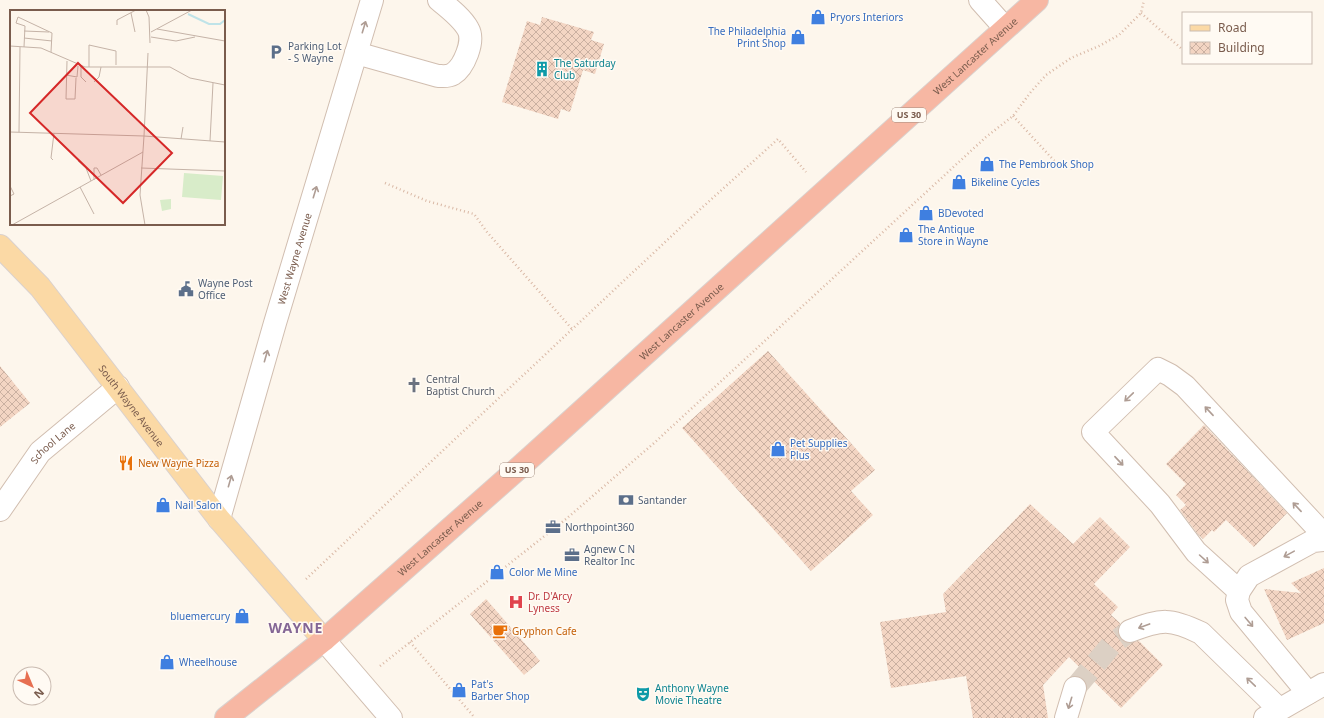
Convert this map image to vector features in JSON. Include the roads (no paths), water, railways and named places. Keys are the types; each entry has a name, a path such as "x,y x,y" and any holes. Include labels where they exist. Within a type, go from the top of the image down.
{"highway":[{"name":"West Lancaster Avenue","path":"324,640 521,466 1037,0"},
{"name":"US 30","path":"226,718 324,640"}],"main road":[{"name":"South Wayne Avenue","path":"0,246 40,287 219,519 324,640"}],"street":[{"name":"West Wayne Avenue","path":"219,519 275,323 372,0"},
{"path":"356,53 438,76 453,74 459,68 466,56 471,39 468,30 462,21 439,0"},
{"path":"980,0 1005,28"},
{"path":"1239,590 1196,552 1160,504 1093,432 1158,369 1170,375 1185,386 1324,535"},
{"name":"School Lane","path":"0,510 40,452 118,387"},
{"path":"1130,631 1150,624 1170,621 1201,633 1272,714 1316,689 1241,612 1237,600 1239,590 1249,576 1313,541 1324,540"},
{"path":"324,640 391,718"},
{"path":"1066,718 1075,688"}],"tunnel":[{"path":"1075,688 1113,643 1130,631"}],"place":[{"name":"Pryors Interiors","path":"818,17"},
{"name":"The Philadelphia Print Shop","path":"798,37"},
{"name":"Parking Lot - S Wayne","path":"276,52"},
{"name":"The Saturday Club","path":"542,69"},
{"name":"The Pembrook Shop","path":"987,164"},
{"name":"Bikeline Cycles","path":"959,182"},
{"name":"BDevoted","path":"926,213"},
{"name":"The Antique Store in Wayne","path":"906,235"},
{"name":"Wayne Post Office","path":"186,289"},
{"name":"Central Baptist Church","path":"414,385"},
{"name":"Pet Supplies Plus","path":"778,449"},
{"name":"New Wayne Pizza","path":"126,463"},
{"name":"Santander","path":"626,500"},
{"name":"Nail Salon","path":"163,505"},
{"name":"Northpoint360","path":"553,527"},
{"name":"Agnew C N Realtor Inc","path":"572,555"},
{"name":"Color Me Mine","path":"497,572"},
{"name":"Dr. D'Arcy Lyness","path":"516,602"},
{"name":"bluemercury","path":"242,616"},
{"name":"Gryphon Cafe","path":"500,631"},
{"name":"Wheelhouse","path":"167,662"},
{"name":"Pat's Barber Shop","path":"459,690"},
{"name":"Anthony Wayne Movie Theatre","path":"643,694"}],"district":[{"name":"WAYNE","path":"296,628"}]}
